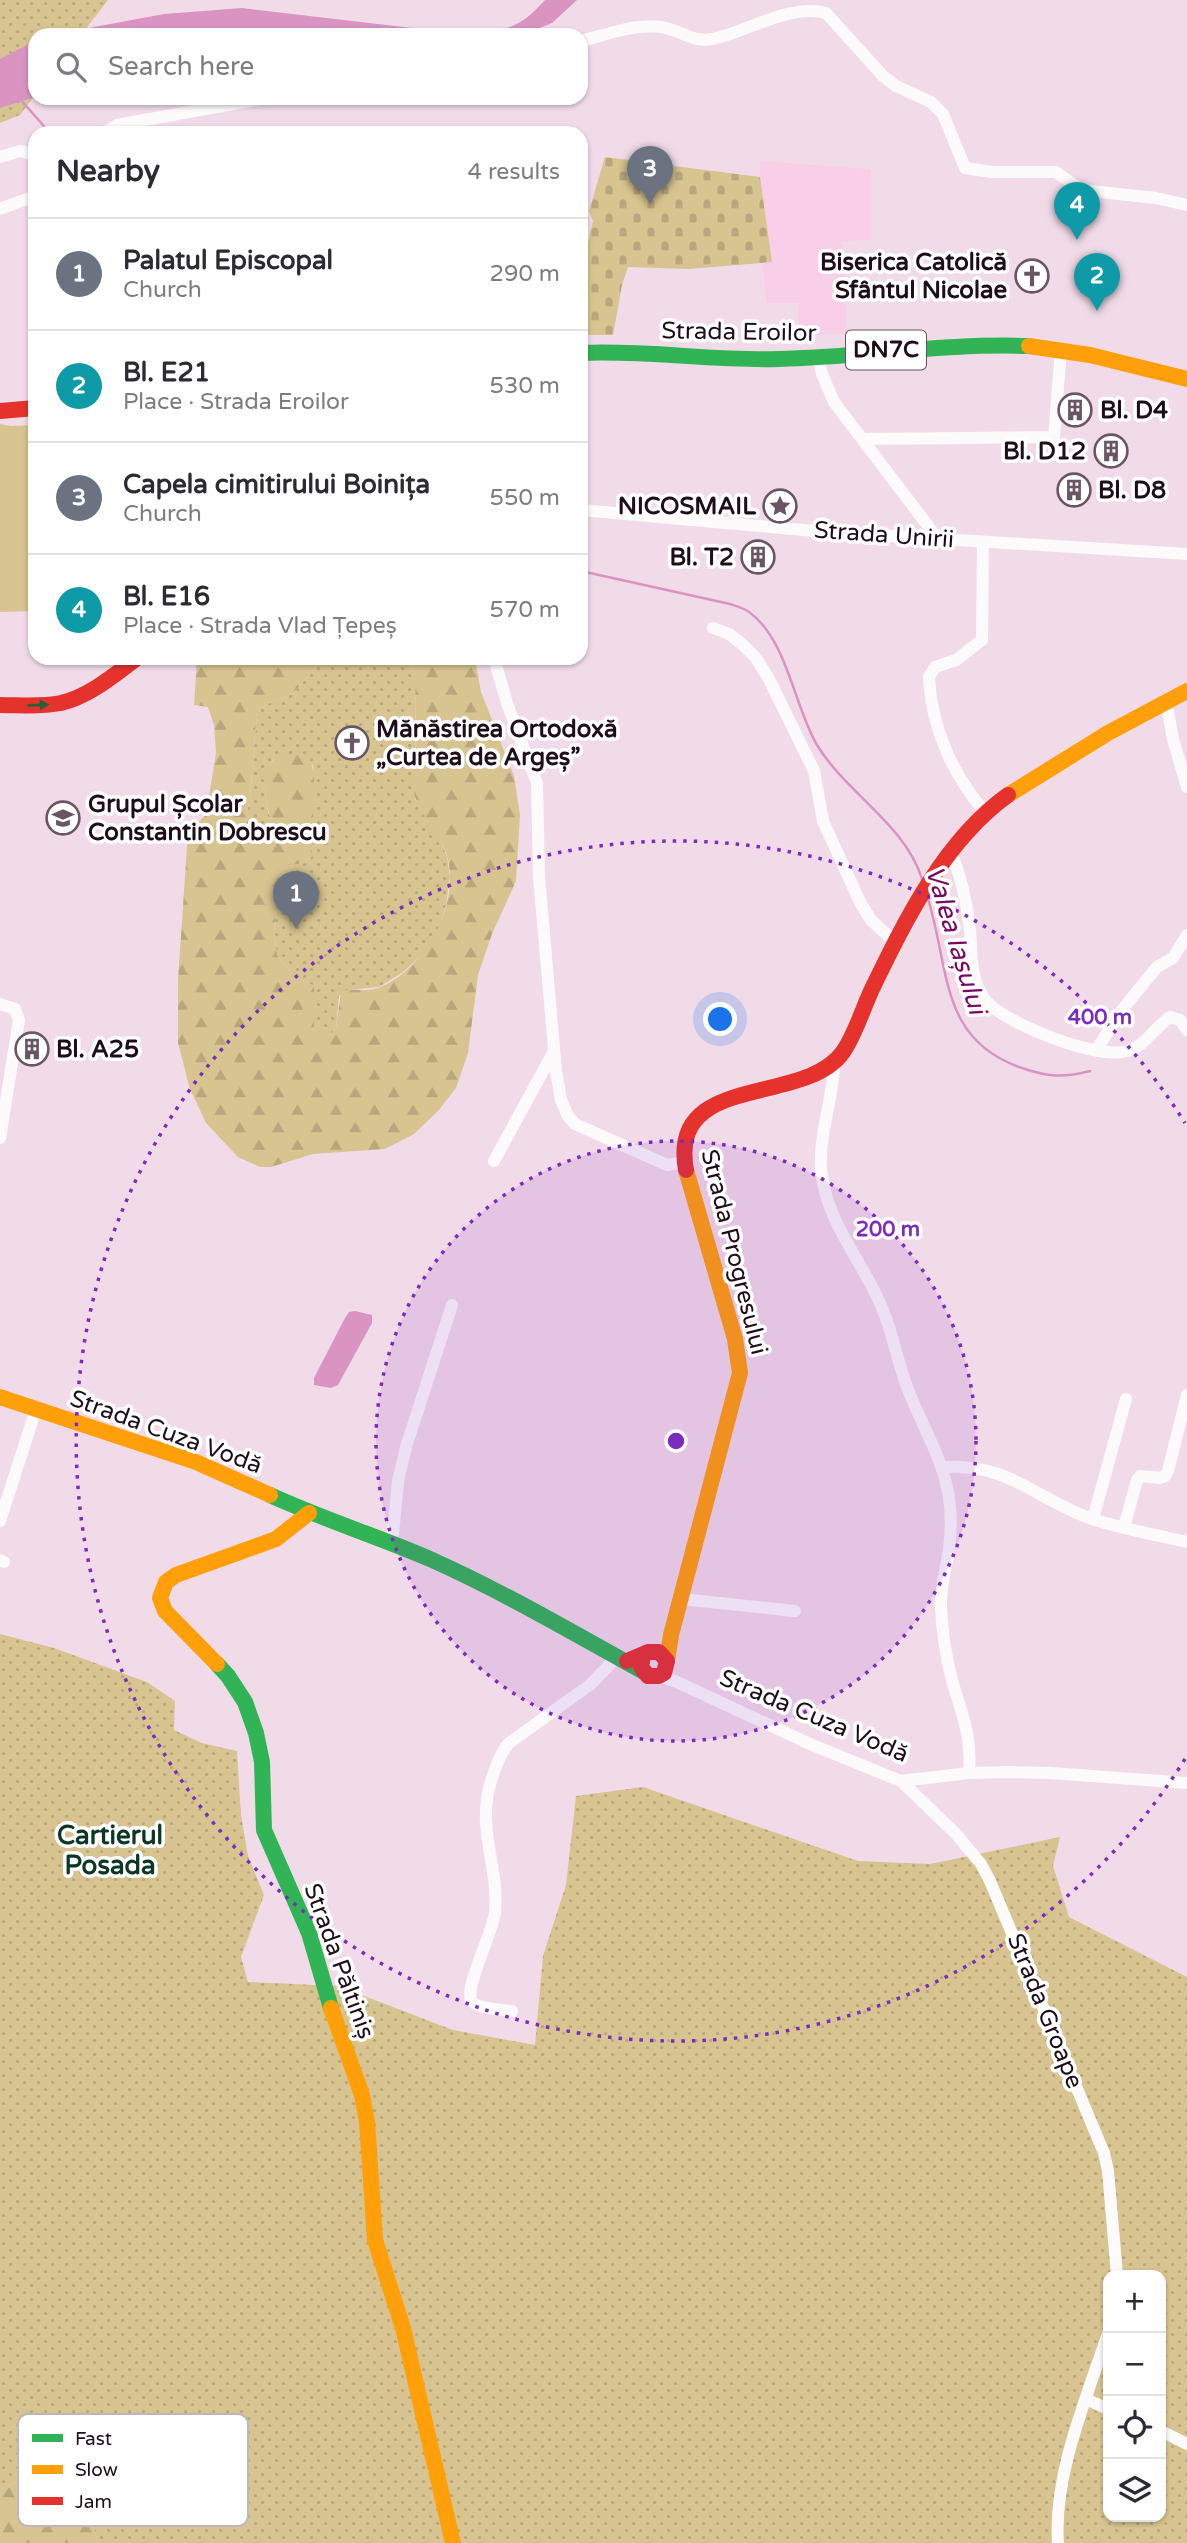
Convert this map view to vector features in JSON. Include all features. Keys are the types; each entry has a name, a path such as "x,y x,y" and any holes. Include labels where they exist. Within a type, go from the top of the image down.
{"street":[{"path":"588,39 628,29 659,26 686,37 709,40 763,20 805,12 826,13 883,76 896,86 931,102 943,114 965,168 992,172 1056,172 1081,190 1156,198 1187,205"},
{"path":"116,126 227,105"},
{"path":"0,157 20,152 28,154"},
{"path":"0,209 28,199"},
{"name":"Strada Eroilor","path":"588,353 623,352 748,359 967,344 1025,345 1061,350 1187,379"},
{"path":"863,439 1054,437 1061,350"},
{"path":"818,356 822,374 834,402 939,539"},
{"path":"0,411 28,409"},
{"name":"Strada Unirii","path":"588,511 826,532 1187,554"},
{"path":"984,541 982,640 956,660 935,667 929,677 934,709 946,753 968,792 986,813"},
{"path":"713,628 742,643 756,658 769,679 814,771 823,821 860,902 871,920 895,942"},
{"path":"0,705 48,705 74,699 99,686 128,665"},
{"path":"496,665 537,783 539,877 554,1051 561,1100 575,1124 667,1165 685,1162"},
{"path":"969,1773 968,1730 948,1662 941,1609 941,1591 952,1518 951,1505 941,1467 906,1384 882,1306 865,1271 836,1224 826,1196 821,1169 822,1142 833,1086 834,1064 843,1052 895,942 946,860 986,813 1027,781 1127,721 1187,691"},
{"path":"1166,701 1173,739 1187,787"},
{"path":"946,860 958,869 970,929 974,975 987,1002 1039,1033 1097,1049 1128,1051 1139,1046 1170,1017 1180,1020 1187,1030"},
{"path":"1097,1049 1121,1011 1157,967 1173,958 1187,935"},
{"path":"0,1004 15,1009 19,1020 0,1138"},
{"path":"494,1161 554,1051"},
{"name":"Strada Progresului","path":"655,1664 671,1635 682,1599 740,1373 737,1351 685,1162 687,1132 708,1109 820,1073 834,1064"},
{"path":"393,1545 396,1501 404,1455 452,1305"},
{"path":"1124,1527 1140,1476 1160,1478 1168,1471 1187,1395"},
{"name":"Strada Cuza Vodă","path":"0,1397 196,1462 309,1513 458,1571 621,1660"},
{"path":"1093,1519 1126,1399"},
{"path":"0,1521 36,1409"},
{"path":"941,1467 964,1466 993,1471 1093,1519 1187,1542"},
{"name":"Strada Păltiniș","path":"309,1513 276,1539 176,1575 166,1582 160,1598 172,1618 228,1676 251,1716 262,1762 264,1830 309,1933 333,2017 362,2095 368,2121 375,2240 403,2328 453,2543"},
{"path":"682,1599 795,1611"},
{"path":"512,2011 476,2005 470,1995 494,1915 494,1877 485,1828 487,1793 496,1766 508,1744 621,1660 655,1664"},
{"name":"Strada Cuza Vodă","path":"655,1664 677,1682 810,1744 901,1781 969,1773 1051,1773 1187,1783"},
{"name":"Strada Groape","path":"901,1781 969,1849 981,1864 999,1898 1034,1989 1104,2153 1117,2270"},
{"path":"1058,2543 1061,2490 1103,2348"},
{"path":"1086,2399 1103,2407"},
{"path":"1166,2434 1187,2444"}],"shaded area":[{"path":"545,0 577,0 552,23 540,28 508,28"},
{"path":"242,8 412,28 89,28 164,14"},
{"path":"28,45 28,99 0,108 0,59"},
{"path":"760,161 871,169 871,240 843,241 847,333 799,336 799,303 767,303 762,263 772,262"},
{"path":"349,1312 372,1315 372,1323 338,1385 331,1388 314,1385 314,1378 345,1318"}],"green space":[{"path":"0,0 108,0 86,28 28,28 28,104 20,115 0,123"},
{"path":"605,157 760,177 772,262 689,269 628,267 613,335 588,335 588,242 593,221 589,211"},
{"path":"0,424 28,425 28,611 0,612"},
{"path":"197,665 317,665 296,690 257,711 250,797 245,822 248,831 274,838 276,833 265,796 267,773 273,759 278,754 300,755 310,759 314,774 312,856 306,862 294,865 279,881 274,930 277,955 292,974 314,986 314,1029 321,1033 332,1033 336,1028 341,991 378,988 411,967 435,933 449,894 447,856 415,796 415,673 410,665 476,665 481,692 514,776 520,815 516,881 492,934 478,975 468,1053 456,1088 438,1111 414,1134 385,1149 313,1154 271,1167 260,1167 238,1157 206,1123 190,1089 178,1043 178,980 188,832 206,815 216,753 214,725 208,707 194,705"},
{"path":"410,665 415,673 415,799 439,836 447,857 450,877 438,932 426,951 402,973 379,987 348,990 339,996 336,1028 332,1033 321,1033 314,1029 314,986 292,974 277,955 274,930 279,881 294,865 306,862 312,856 313,765 273,759 267,778 266,804 276,833 274,838 247,831 245,822 250,797 257,711 296,690 315,667"},
{"path":"0,1634 54,1648 147,1682 175,1701 174,1730 202,1743 237,1751 241,1815 248,1856 264,1895 241,1957 248,1982 338,1986 453,2030 535,2045 543,1956 566,1885 576,1796 643,1787 858,1861 930,1864 1060,1837 1053,1866 1069,1917 1187,1977 1187,2543 98,2543 94,2526 248,2526 248,2414 18,2414 18,2479 0,2495"},
{"path":"18,2479 18,2526 94,2526 98,2543 0,2543 0,2495"}],"waterway":[{"name":"Valea Iașului","path":"20,99 44,126"},
{"name":"Valea Iașului","path":"588,573 730,604 749,612 762,624 781,656 817,745 843,778 903,842 922,879"},
{"name":"Valea Iașului","path":"928,899 952,999 975,1040 995,1056 1031,1071 1056,1076 1090,1071"}],"traffic: fast":[{"path":"588,353 779,359 966,346 1029,346"},
{"path":"270,1495 458,1572 644,1672"},
{"path":"217,1664 245,1702 256,1733 262,1762 264,1830 309,1933 331,2008"}],"traffic: slow":[{"path":"1029,346 1090,355 1187,379"},
{"path":"1008,795 1108,733 1187,691"},
{"path":"667,1661 671,1635 740,1373 735,1339 686,1170"},
{"path":"0,1397 196,1462 270,1495"},
{"path":"217,1664 165,1611 160,1598 166,1582 176,1575 276,1539 309,1513"},
{"path":"331,2008 362,2095 367,2121 375,2240 403,2328 453,2543"}],"traffic: jam":[{"path":"0,411 28,409"},
{"path":"0,705 46,705 72,700 127,665"},
{"path":"686,1170 686,1139 697,1118 717,1104 743,1094 799,1080 824,1069 843,1052 885,962 929,883 965,835 1008,795"},
{"path":"627,1661 648,1652 659,1652 667,1661 664,1673 648,1676 641,1667 643,1656"}],"place":[{"name":"Capela cimitirului Boinița","path":"650,204"},
{"name":"Bl. E16","path":"1077,240"},
{"name":"Biserica Catolică Sfântul Nicolae","path":"1032,276"},
{"name":"Bl. E21","path":"1097,311"},
{"name":"Bl. D4","path":"1075,410"},
{"name":"Bl. D12","path":"1111,451"},
{"name":"Bl. D8","path":"1074,490"},
{"name":"NICOSMAIL","path":"780,506"},
{"name":"Bl. T2","path":"758,557"},
{"name":"Mănăstirea Ortodoxă „Curtea de Argeș”","path":"352,743"},
{"name":"Grupul Școlar Constantin Dobrescu","path":"63,818"},
{"name":"Palatul Episcopal","path":"296,929"},
{"name":"Bl. A25","path":"32,1049"}],"district":[{"name":"Cartierul Posada","path":"110,1850"}]}
